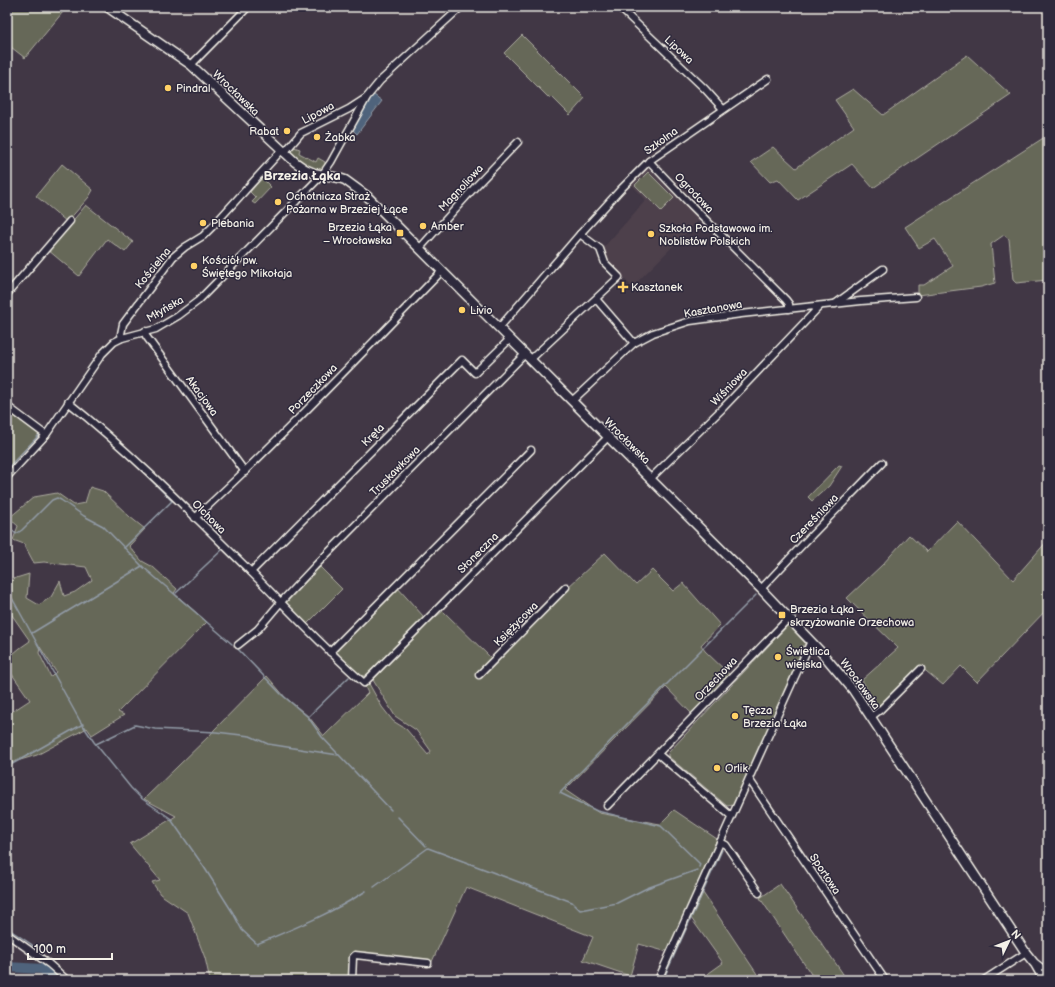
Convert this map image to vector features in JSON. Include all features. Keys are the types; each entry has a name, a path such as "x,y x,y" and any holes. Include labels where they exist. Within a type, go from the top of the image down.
{"street":[{"name":"Wrocławska","path":"107,7 191,65 283,152 305,169 322,175 339,178 362,191 387,214 572,402 762,589 843,676 1026,954 1034,963 1046,970"},
{"path":"191,65 248,7"},
{"name":"Lipowa","path":"322,175 331,162 367,97 380,81 395,65 461,7"},
{"name":"Lipowa","path":"619,7 705,89 723,109"},
{"name":"Szkolna","path":"499,328 580,234 649,161 768,79"},
{"name":"Lipowa","path":"283,152 301,134 349,109 367,97"},
{"name":"Magnoliowa","path":"420,248 518,142"},
{"name":"Kościelna","path":"122,338 121,334 123,324 167,263 184,247 203,236 212,228 283,152"},
{"name":"Ogrodowa","path":"649,161 692,207 786,300 788,309"},
{"name":"Młyńska","path":"7,477 46,435 102,354 114,342 122,338 156,329 178,316 198,301 322,175"},
{"path":"7,294 70,221"},
{"name":"Truskawkowa","path":"238,645 258,629 280,603 528,357 596,299 619,277 605,262 600,249 580,234"},
{"path":"834,305 883,269"},
{"name":"Porzeczkowa","path":"195,518 245,472 319,398 442,271"},
{"name":"Kasztanowa","path":"572,402 634,343 653,333 690,321 861,301 916,297"},
{"path":"596,299 634,343"},
{"name":"Wiśniowa","path":"650,479 722,409 820,306"},
{"name":"Akacjowa","path":"145,332 146,336 245,472"},
{"name":"Kręta","path":"251,572 462,360 475,373 510,339"},
{"name":"Olchowa","path":"68,402 119,444 145,471 170,492 251,572 280,603 364,683"},
{"path":"7,406 46,435"},
{"name":"Słoneczna","path":"364,683 608,437"},
{"path":"330,652 531,450"},
{"name":"Czereśniowa","path":"762,589 805,542 882,463"},
{"name":"Księżycowa","path":"479,675 566,587"},
{"name":"Orzechowa","path":"607,806 789,618"},
{"path":"658,980 811,641"},
{"path":"871,717 921,669"},
{"path":"658,754 731,816"},
{"name":"Sportowa","path":"749,779 885,980"},
{"path":"720,842 726,845 759,893"},
{"path":"7,934 49,964 67,980"},
{"path":"984,980 1026,954"},
{"path":"352,980 353,957 355,955 428,963"},
{"path":"1034,963 1043,980"}],"shaded area":[{"name":"Szkoła Podstawowa im. Noblistów Polskich","path":"647,167 700,219 632,287 608,262 603,248 646,200 630,183"}],"green space":[{"path":"7,7 67,7 25,58 7,44"},
{"path":"522,35 585,98 570,115 552,97 549,98 504,53"},
{"path":"967,55 1011,95 873,188 852,164 798,200 778,179 770,182 751,162 773,147 796,168 854,127 835,100 853,89 883,115"},
{"path":"1048,135 1048,280 1016,283 1013,280 1009,239 1004,235 991,244 995,283 981,287 918,295 918,285 924,285 953,266 935,239 919,248 905,227"},
{"path":"294,147 300,149 299,153 316,162 318,158 325,162 325,166 318,171 305,166 289,152 290,149"},
{"path":"62,164 93,190 89,197 67,222 36,196"},
{"path":"648,172 674,198 661,211 635,185"},
{"path":"262,178 271,187 255,204 252,202 256,198 250,192"},
{"path":"86,205 133,242 125,252 107,239 79,276 48,250"},
{"path":"7,411 39,435 7,468"},
{"path":"839,465 842,466 829,486 812,501 808,497"},
{"path":"90,487 103,491 145,529 129,546 142,561 153,567 177,589 174,593 207,622 118,712 124,715 92,735 87,728 37,755 7,764 7,715 30,700 7,667 7,659 30,641 7,608 7,584 13,579 29,574 27,598 39,605 51,597 60,581 64,596 75,592 92,580 86,567 44,562 34,563 24,544 13,540 18,526 9,518 34,497 57,493 74,505 85,503","holes":["40,647 56,672 51,677 39,653"]},
{"path":"957,521 1013,580 1048,540 1048,608 977,682 961,666 943,685 921,667 877,707 862,680 898,648 847,598 882,565 909,535 927,552"},
{"path":"605,553 636,585 652,570 673,591 683,583 720,625 701,645 705,651 730,675 692,714 666,687 565,790 599,813 660,824 674,810 717,839 670,948 664,951 639,944 630,976 583,960 593,937 466,887 430,966 403,963 404,957 358,952 352,955 350,980 226,980 224,976 210,980 205,958 188,913 160,894 152,882 160,880 130,844 176,816 144,799 211,734 267,676 285,697 309,717 324,736 368,693 365,687 368,682 382,707 393,721 406,729 428,755 431,751 416,730 395,716 373,680 421,629 443,611 491,658"},
{"path":"320,567 342,589 307,624 286,604"},
{"path":"397,587 424,617 369,675 359,675 342,661 337,652 337,648"},
{"path":"788,625 805,643 741,790 733,805 727,806 668,756 668,753"},
{"path":"780,884 847,980 815,980 760,898"},
{"path":"703,893 761,980 704,980 702,978 723,963 691,918"}],"water":[{"path":"374,95 382,101 357,134 353,130 370,99"}],"waterway":[{"path":"7,469 39,435"},
{"path":"7,482 47,439"},
{"path":"124,548 172,501 132,461"},
{"path":"7,525 16,534 22,530 52,500 57,498 61,500 84,516 103,526 142,566 232,644"},
{"path":"176,593 222,550"},
{"path":"32,633 142,566"},
{"path":"7,589 80,721 94,742 131,788 141,798 170,818 204,867 242,930 257,944 327,913 366,891"},
{"path":"699,867 700,864 661,826 597,811 560,793 756,595"},
{"path":"237,648 281,694 308,717 322,737 391,810"},
{"path":"308,717 349,677"},
{"path":"7,767 83,724"},
{"path":"96,744 135,725 155,729 216,732 250,736 268,744 338,755"},
{"path":"398,817 426,846"},
{"path":"374,887 428,848 572,902 580,910 617,903 647,888 697,870"},
{"path":"663,980 722,850"},
{"path":"7,928 31,944 47,959"},
{"path":"7,967 42,969 59,980"}],"place":[{"name":"Pindral","path":"168,88"},
{"name":"Rabat","path":"287,131"},
{"name":"Żabka","path":"317,137"},
{"name":"Ochotnicza Straż Pożarna w Brzeziej Łące","path":"278,202"},
{"name":"Plebania","path":"203,223"},
{"name":"Amber","path":"423,226"},
{"name":"Brzezia Łąka – Wrocławska","path":"400,233"},
{"name":"Szkoła Podstawowa im. Noblistów Polskich","path":"651,234"},
{"name":"Kościół pw. Świętego Mikołaja","path":"194,266"},
{"name":"Kasztanek","path":"623,287"},
{"name":"Livio","path":"462,310"},
{"name":"Brzezia Łąka – skrzyżowanie Orzechowa","path":"782,615"},
{"name":"Świetlica wiejska","path":"778,657"},
{"name":"Tęcza Brzezia Łąka","path":"735,716"},
{"name":"Orlik","path":"717,768"}],"district":[{"name":"Brzezia Łąka","path":"302,176"}]}
